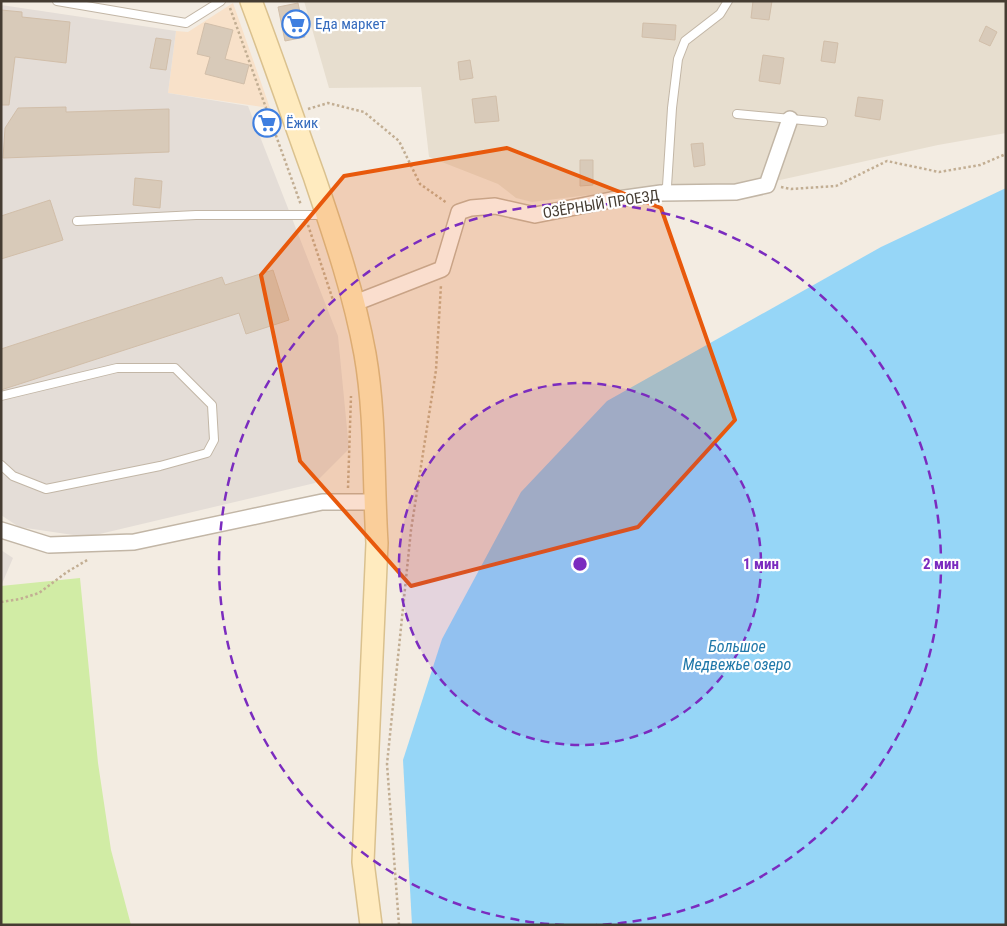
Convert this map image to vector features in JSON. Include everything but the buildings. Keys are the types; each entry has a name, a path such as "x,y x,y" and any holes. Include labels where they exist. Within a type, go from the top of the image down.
{"main road":[{"path":"251,1 343,259 355,303 366,356 374,429 374,502 377,543 363,862 371,925"}],"street":[{"path":"767,185 790,119"},
{"name":"ОЗЁРНЫЙ ПРОЕЗД","path":"460,212 471,208 495,206 535,215 611,200 661,193 736,192 767,185"},
{"path":"355,303 442,269 460,212"},
{"path":"1,530 49,546 134,542 322,502 374,502"}],"lane":[{"path":"57,1 186,23 221,1"},
{"path":"661,193 667,186 672,108 678,59 684,41 720,14 728,1"},
{"path":"737,114 823,122"},
{"path":"77,221 196,215 327,214"},
{"path":"1,396 117,368 175,368 212,405 214,440 207,453 160,466 46,489 13,476 1,466"}],"path":[{"path":"227,1 305,214 334,303"},
{"path":"292,114 328,103 364,112 399,141 420,184 460,212"},
{"path":"767,185 792,189 836,186 888,161 939,172 980,165 1006,154"},
{"path":"399,925 387,764 411,530 436,370 442,269"},
{"path":"348,502 351,390"},
{"path":"1,602 39,593 67,572 97,556"}],"highlighted area":[{"path":"507,148 661,208 735,420 638,527 411,586 300,461 261,275 344,176"}],"shaded area":[{"path":"304,1 1006,1 1006,133 938,145 780,180 739,186 670,185 532,202 516,198 498,184 429,157 421,87 329,88"},
{"path":"233,3 270,108 168,93 176,31 188,32"},
{"path":"1,5 176,31 168,93 248,106 338,336 349,449 315,483 87,537 19,527 1,515"},
{"path":"1,550 13,558 1,586"}],"green space":[{"path":"80,578 98,763 111,850 131,925 1,925 1,586"}],"water":[{"name":"Большое Медвежье озеро","path":"1006,188 1006,925 412,925 403,760 442,639 521,492 607,401 881,247"}],"place":[{"name":"Еда маркет","path":"296,24"},
{"name":"Ёжик","path":"267,123"}]}
